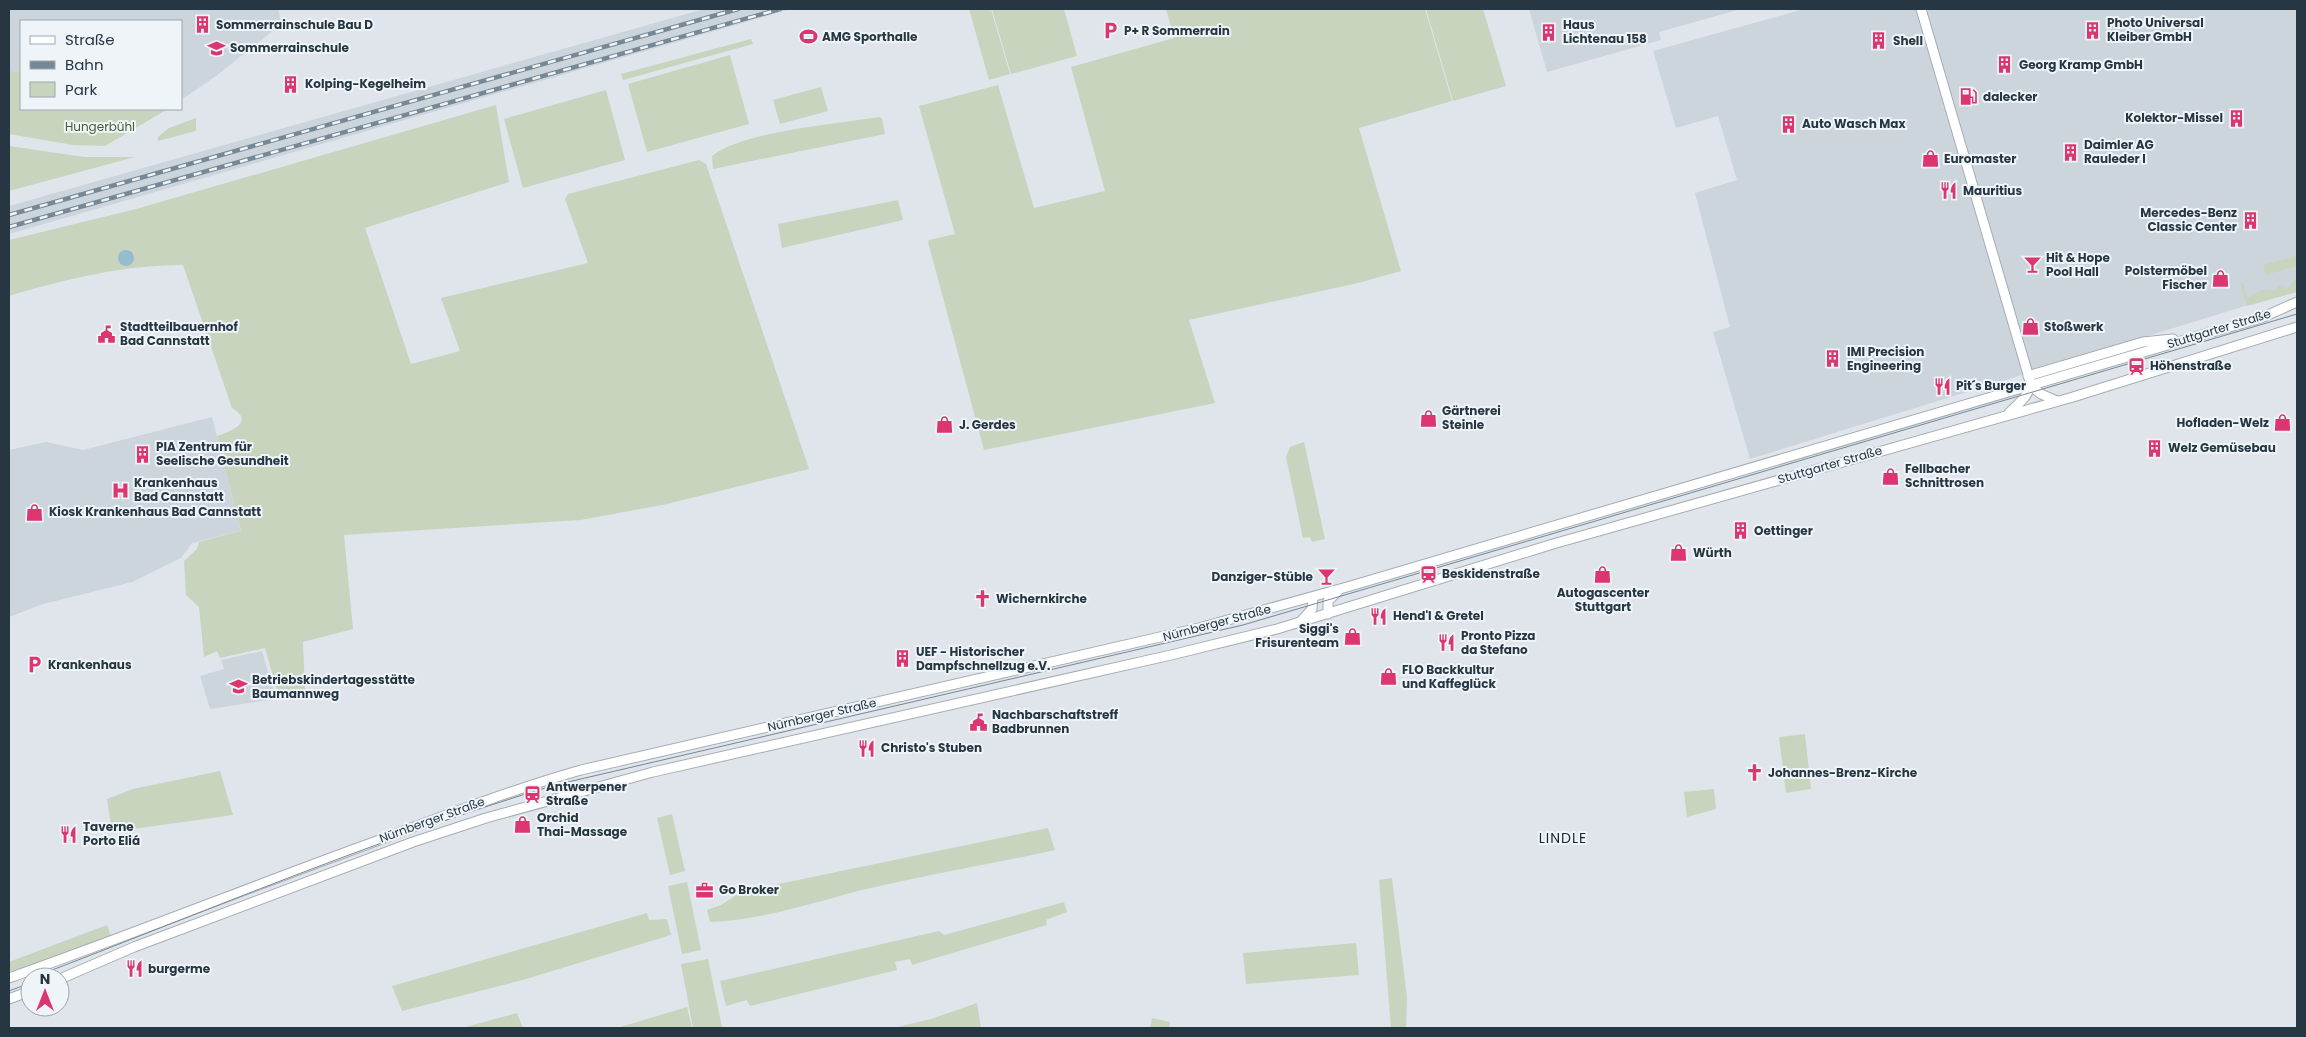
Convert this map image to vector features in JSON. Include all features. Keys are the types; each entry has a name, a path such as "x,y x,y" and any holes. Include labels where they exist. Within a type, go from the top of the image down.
{"main road":[{"path":"1921,9 2029,381 2041,394 2057,401"},
{"name":"Stuttgarter Straße","path":"1650,497 2029,381 2261,318 2297,302"},
{"name":"Stuttgarter Straße","path":"1362,604 1553,544 2057,401 2297,327"},
{"path":"2007,415 2023,399 2029,381"},
{"name":"Nürnberger Straße","path":"9,978 114,942 433,818 581,770 1199,628 1312,597 1650,497"},
{"path":"1328,614 1328,601 1342,588"},
{"path":"1299,622 1312,609 1312,597"},
{"name":"Nürnberger Straße","path":"70,975 134,947 413,842 486,818 653,772 1161,657 1362,604"}],"shaded area":[{"name":"Sommerrainschule","path":"9,9 278,9 281,21 279,26 216,76 182,99 182,20 20,20 20,73 9,70"},
{"path":"704,9 791,9 9,234 9,206"},
{"path":"1529,9 1741,9 1659,32 1661,40 1547,72"},
{"path":"1804,9 2297,9 2297,290 1750,459 1713,332 1730,327 1695,193 1737,180 1718,116 1676,128 1653,51"},
{"name":"Krankenhaus Bad Cannstatt","path":"212,417 241,531 192,543 181,558 132,582 43,604 9,617 9,450 46,442 83,450"},
{"name":"Betriebskindertagesstätte Baumannweg","path":"262,651 276,699 210,709 200,676 224,669 221,660"}],"green space":[{"path":"969,9 991,9 1010,74 989,80"},
{"path":"992,9 1064,9 1077,56 1011,74"},
{"path":"1166,9 1425,9 1452,101 1359,128 1401,271 1358,283 1189,320 1215,403 984,450 928,242 929,240 955,234 919,106 998,85 1034,208 1105,191 1071,67 1174,38"},
{"path":"1426,9 1483,9 1506,86 1453,101"},
{"path":"751,39 753,44 623,80 621,74"},
{"path":"730,55 749,124 647,152 628,84"},
{"name":"Hungerbühl","path":"9,70 20,73 20,110 166,110 105,146 73,145 9,134"},
{"path":"821,87 828,111 780,124 773,100"},
{"path":"606,90 625,160 523,188 504,119"},
{"path":"496,105 509,182 365,228 411,364 460,351 441,298 588,263 565,199 568,194 699,160 706,164 809,469 667,504 581,520 344,535 353,629 303,642 305,692 279,697 265,648 220,658 217,651 204,657 199,607 186,595 184,561 197,549 199,542 241,531 217,436 234,429 241,422 242,418 232,408 183,265 117,270 52,284 9,296 9,240 136,209"},
{"path":"196,118 196,131 158,141 158,137 169,128"},
{"path":"882,118 885,134 713,169 712,156 726,147 745,140 792,130"},
{"path":"9,146 84,157 135,157 9,191"},
{"path":"898,200 903,220 782,248 778,224"},
{"path":"2296,256 2297,266 2266,275 2263,265"},
{"path":"2297,278 2297,292 2247,306 2240,284 2243,283 2247,296 2250,297 2261,290 2274,290 2280,285 2288,287"},
{"path":"1304,442 1325,539 1312,542 1310,537 1303,538 1286,457 1290,447"},
{"path":"1805,734 1811,789 1786,793 1779,737"},
{"path":"220,771 233,815 112,832 107,799 133,789"},
{"path":"1714,789 1716,809 1687,817 1684,792"},
{"path":"672,814 685,871 670,875 657,818"},
{"path":"1048,828 1055,850 862,890 749,918 710,922 707,910 721,905 741,892"},
{"path":"1392,878 1407,997 1406,1028 1391,1028 1379,880"},
{"path":"687,882 701,950 682,954 668,886"},
{"path":"1064,902 1067,912 1046,920 1047,925 912,965 910,959 895,962 897,970 750,1006 747,1000 726,1006 720,981 939,931 944,935"},
{"path":"647,913 649,920 667,919 671,935 526,979 402,1011 392,986"},
{"path":"107,925 112,939 9,972 9,962"},
{"path":"1356,943 1359,975 1246,984 1243,953"},
{"path":"708,959 722,1027 693,1028 681,964"},
{"path":"977,1003 981,1028 893,1028 931,1019"},
{"path":"687,1007 692,1028 617,1028"},
{"path":"517,1013 523,1028 462,1028"},
{"path":"1152,1018 1170,1022 1169,1028 1150,1028"}],"water":[{"path":"126,250 134,258 126,266 118,258"}],"tram line":[{"path":"60,967 293,876 423,828 555,785 1243,625 2297,314"},
{"path":"9,991 20,987"}],"railway":[{"path":"9,215 738,9"},
{"path":"9,227 780,9"}],"place":[{"name":"Sommerrainschule Bau D","path":"202,25"},
{"name":"Photo Universal Kleiber GmbH","path":"2093,30"},
{"name":"P+ R Sommerrain","path":"1110,31"},
{"name":"Haus Lichtenau 158","path":"1549,32"},
{"name":"AMG Sporthalle","path":"808,37"},
{"name":"Shell","path":"1879,41"},
{"name":"Sommerrainschule","path":"216,48"},
{"name":"Georg Kramp GmbH","path":"2005,65"},
{"name":"Kolping-Kegelheim","path":"291,84"},
{"name":"dalecker","path":"1969,97"},
{"name":"Kolektor-Missel","path":"2237,118"},
{"name":"Auto Wasch Max","path":"1788,124"},
{"name":"Daimler AG Rauleder I","path":"2070,152"},
{"name":"Euromaster","path":"1930,159"},
{"name":"Mauritius","path":"1949,191"},
{"name":"Mercedes-Benz Classic Center","path":"2251,220"},
{"name":"Hit & Hope Pool Hall","path":"2032,265"},
{"name":"Polstermöbel Fischer","path":"2221,278"},
{"name":"Stoßwerk","path":"2030,327"},
{"name":"Stadtteilbauernhof Bad Cannstatt","path":"106,334"},
{"name":"IMI Precision Engineering","path":"1833,359"},
{"name":"Höhenstraße","path":"2136,366"},
{"name":"Pit´s Burger","path":"1942,386"},
{"name":"Gärtnerei Steinle","path":"1428,418"},
{"name":"Hofladen-Welz","path":"2283,423"},
{"name":"J. Gerdes","path":"945,425"},
{"name":"Welz Gemüsebau","path":"2154,448"},
{"name":"PIA Zentrum für Seelische Gesundheit","path":"142,454"},
{"name":"Fellbacher Schnittrosen","path":"1891,476"},
{"name":"Krankenhaus Bad Cannstatt","path":"120,490"},
{"name":"Kiosk Krankenhaus Bad Cannstatt","path":"35,512"},
{"name":"Oettinger","path":"1740,531"},
{"name":"Würth","path":"1679,553"},
{"name":"Beskidenstraße","path":"1428,574"},
{"name":"Autogascenter Stuttgart","path":"1603,574"},
{"name":"Danziger-Stüble","path":"1327,577"},
{"name":"Wichernkirche","path":"982,599"},
{"name":"Hend'l & Gretel","path":"1379,616"},
{"name":"Siggi's Frisurenteam","path":"1353,636"},
{"name":"Pronto Pizza da Stefano","path":"1447,643"},
{"name":"UEF - Historischer Dampfschnellzug e.V.","path":"902,659"},
{"name":"Krankenhaus","path":"34,665"},
{"name":"FLO Backkultur und Kaffeglück","path":"1388,677"},
{"name":"Betriebskindertagesstätte Baumannweg","path":"238,687"},
{"name":"Nachbarschaftstreff Badbrunnen","path":"978,722"},
{"name":"Christo's Stuben","path":"867,748"},
{"name":"Johannes-Brenz-Kirche","path":"1754,773"},
{"name":"Antwerpener Straße","path":"532,794"},
{"name":"Orchid Thai-Massage","path":"523,825"},
{"name":"Taverne Porto Eliá","path":"69,834"},
{"name":"Go Broker","path":"705,890"},
{"name":"burgerme","path":"134,969"}],"district":[{"name":"LINDLE","path":"1563,838"}]}
